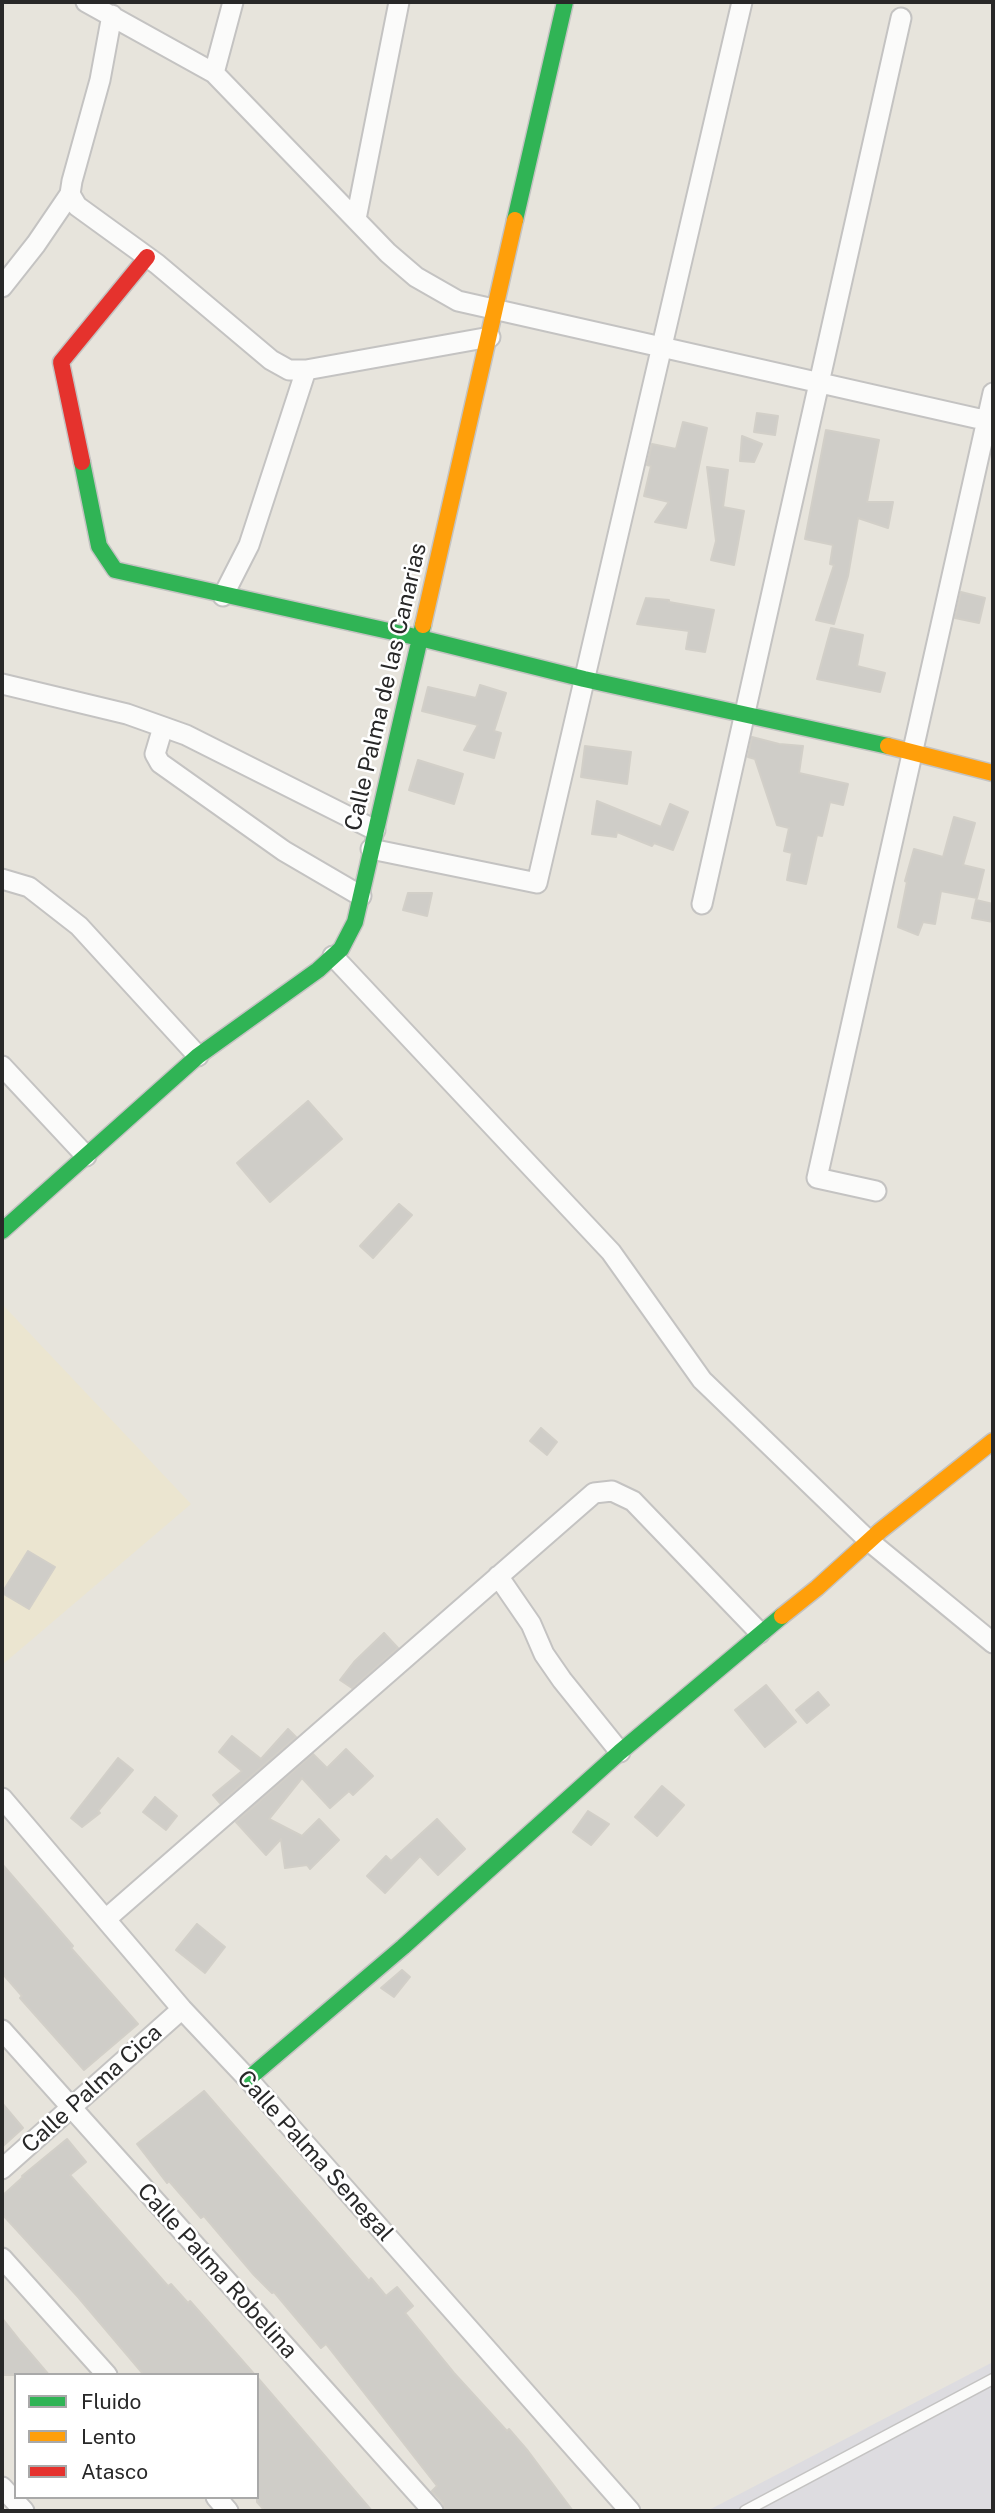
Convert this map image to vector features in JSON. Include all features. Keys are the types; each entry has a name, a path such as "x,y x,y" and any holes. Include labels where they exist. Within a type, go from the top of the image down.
{"street":[{"path":"86,2 215,73 388,253 416,277 458,301 496,312 990,421"},
{"path":"215,73 233,2"},
{"path":"356,219 399,2"},
{"name":"Calle Palma de las Canarias","path":"2,1231 198,1056 318,970 341,949 355,922 565,2"},
{"path":"2,684 127,714 163,727 219,751 373,840 537,883 742,2"},
{"path":"2,287 70,194 100,80 112,15"},
{"path":"702,904 901,18"},
{"path":"70,194 77,206 147,257 271,360 289,370 306,370 490,337"},
{"path":"147,257 61,362 99,546 115,570 420,638 584,679 913,752 993,773"},
{"path":"223,596 249,545 306,370"},
{"path":"876,1191 817,1178 990,421 993,393"},
{"path":"163,727 155,754 160,763 284,851 361,895"},
{"path":"2,879 29,887 79,926 198,1056"},
{"path":"333,956 611,1252 702,1380 869,1541 993,1643"},
{"path":"2,1066 86,1156"},
{"path":"248,2079 403,1947 620,1752 817,1588 869,1541 993,1441"},
{"path":"106,1919 594,1493 612,1491 633,1501 760,1633"},
{"path":"498,1576 531,1623 544,1654 620,1752"},
{"name":"Calle Palma Senegal","path":"2,1798 182,2009 248,2079 630,2511"},
{"name":"Calle Palma Cica","path":"2,2169 182,2009"},
{"name":"Calle Palma Robelina","path":"2,2030 433,2511"},
{"path":"2,2258 105,2373"},
{"path":"2,2487 23,2511"}],"lane":[{"path":"745,2511 993,2379"}],"shaded area":[{"path":"2,1304 191,1504 2,1665"},
{"path":"993,2362 993,2511 707,2511"}],"building":[{"path":"757,413 778,416 775,435 754,432"},
{"path":"683,422 707,428 686,528 655,522 669,502 644,496 651,466 647,465 652,444 676,449"},
{"path":"826,430 879,440 867,502 893,502 888,528 858,518 848,576 834,624 816,620 834,565 830,564 833,545 805,539"},
{"path":"742,436 762,444 754,462 740,461"},
{"path":"707,467 728,470 723,507 744,511 734,565 711,560 716,541"},
{"path":"961,592 985,598 979,623 955,618"},
{"path":"646,598 714,610 705,652 686,649 689,631 637,624"},
{"path":"831,628 863,635 857,666 885,673 880,692 817,679"},
{"path":"480,685 506,693 494,731 501,733 494,758 464,750 478,725 422,711 428,687 476,698"},
{"path":"752,737 779,744 803,746 799,773 848,784 843,805 830,802 822,836 817,835 806,884 787,880 792,853 784,851 789,828 777,825 755,759 748,757"},
{"path":"585,746 631,752 627,784 581,777"},
{"path":"418,760 463,774 454,804 409,790"},
{"path":"597,801 661,827 670,804 688,812 673,850 654,843 652,846 617,832 616,837 592,834"},
{"path":"954,817 975,823 963,865 984,870 977,898 941,891 935,924 923,922 918,935 898,927 907,882 905,881 914,849 943,857"},
{"path":"408,893 432,893 427,916 403,910"},
{"path":"976,900 993,904 993,922 972,918"},
{"path":"308,1101 342,1139 270,1202 237,1163"},
{"path":"399,1204 412,1215 373,1258 360,1246"},
{"path":"541,1428 557,1442 547,1455 530,1441"},
{"path":"28,1551 55,1567 29,1609 2,1593"},
{"path":"384,1633 398,1648 352,1688 340,1680 354,1662"},
{"path":"766,1685 796,1722 765,1747 735,1710"},
{"path":"818,1692 829,1705 807,1723 796,1710"},
{"path":"288,1729 296,1737 220,1803 213,1795 242,1771 219,1752 232,1736 261,1759"},
{"path":"346,1749 373,1776 353,1795 349,1791 330,1808 302,1778 269,1819 302,1836 319,1819 339,1840 310,1869 307,1865 285,1868 281,1839 266,1855 236,1822 313,1754 327,1768"},
{"path":"118,1758 133,1770 98,1811 100,1813 82,1827 71,1818"},
{"path":"662,1786 684,1805 657,1836 635,1817"},
{"path":"155,1797 177,1816 166,1830 143,1812"},
{"path":"588,1811 609,1824 591,1845 573,1832"},
{"path":"437,1819 465,1849 438,1875 420,1856 385,1893 367,1876 386,1856 391,1861"},
{"path":"2,1864 138,2024 84,2070 20,1998 22,1996 2,1973"},
{"path":"197,1924 225,1947 205,1973 176,1950"},
{"path":"402,1970 410,1977 394,1997 381,1988"},
{"path":"204,2091 369,2281 371,2278 386,2296 397,2287 413,2306 405,2313 454,2373 528,2451 573,2511 445,2511 443,2503 432,2491 437,2486 326,2344 321,2348 204,2216 201,2218 169,2181 167,2183 137,2144"},
{"path":"2,2103 23,2128 2,2147"},
{"path":"67,2139 86,2162 70,2175 168,2286 171,2284 188,2303 190,2301 253,2373 142,2373 2,2214 2,2196"},
{"path":"2,2318 47,2373 2,2375"},
{"path":"259,2379 372,2511 265,2511 257,2502"}],"traffic: fast":[{"path":"515,220 565,2"},
{"path":"82,462 99,546 115,570 420,638 584,679 888,746"},
{"path":"2,1231 198,1056 318,970 341,949 355,922 423,625"},
{"path":"248,2079 403,1947 620,1752 782,1616"}],"traffic: slow":[{"path":"423,625 515,220"},
{"path":"888,746 993,773"},
{"path":"782,1616 880,1531 993,1441"}],"traffic: jam":[{"path":"82,462 61,362 147,257"}]}
